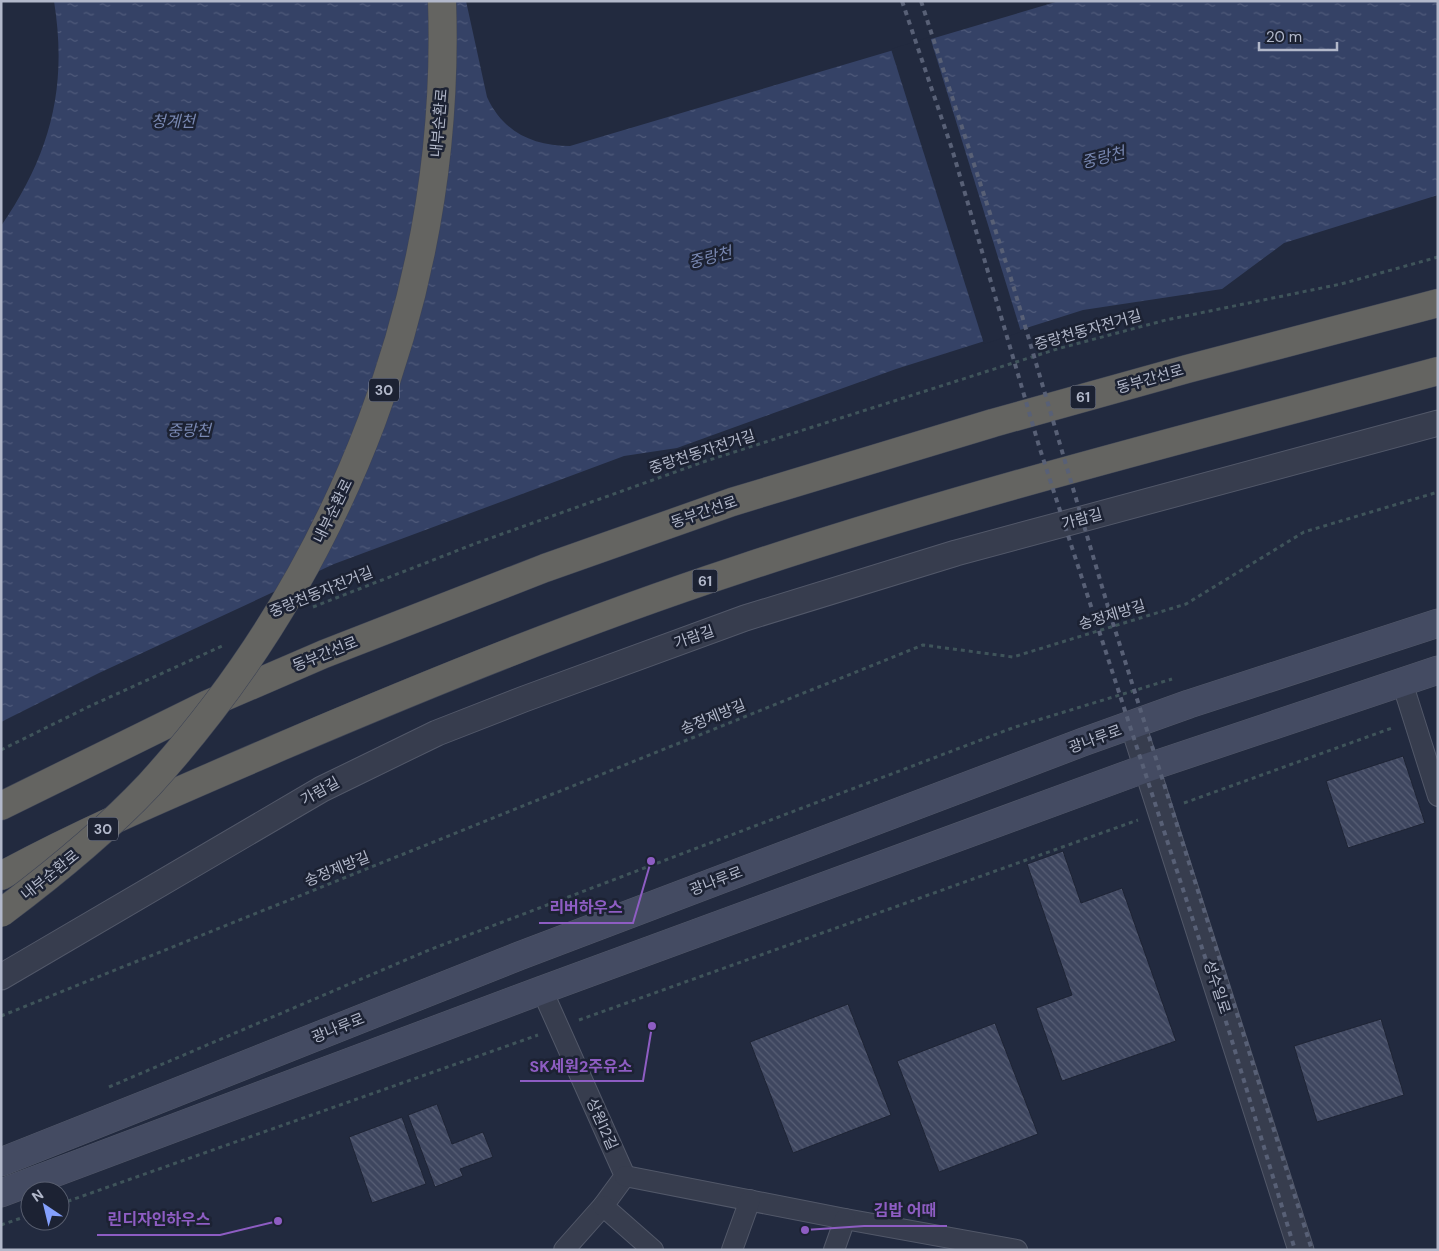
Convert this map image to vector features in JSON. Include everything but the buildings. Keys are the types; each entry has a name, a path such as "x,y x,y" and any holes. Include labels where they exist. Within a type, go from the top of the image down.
{"highway":[{"name":"내부순환로","path":"1,913 69,862 148,786 193,733 273,623 308,561 348,480 381,397 415,282 437,152 443,89 442,1"},
{"name":"동부간선로","path":"1,806 208,704 324,654 546,568 732,502 1186,368 1438,303"},
{"name":"61","path":"1,876 133,811 362,712 617,612 738,570 988,494 1438,371"}],"main road":[{"name":"광나루로","path":"1,1162 519,956 1132,725 1188,704 1438,623"},
{"path":"1,1193 542,990 1146,768 1438,670"}],"street":[{"name":"가람길","path":"1,977 322,790 437,733 480,716 745,618 938,559 1438,423"},
{"path":"1402,682 1438,796"},
{"name":"성수일로","path":"1132,725 1301,1250"},
{"name":"상원12길","path":"542,990 625,1176"},
{"path":"564,1250 603,1206 625,1176 1017,1250"},
{"path":"732,1250 750,1200"},
{"path":"603,1206 653,1250"},
{"path":"834,1250 845,1219"}],"path":[{"name":"중랑천동자전거길","path":"310,608 483,540 706,461 1057,349 1200,312 1341,284 1438,258"},
{"name":"송정제방길","path":"1,1016 923,645 1013,657 1186,604 1304,532 1438,492"},
{"path":"1,750 88,707 230,643"},
{"path":"101,1091 429,950 1015,727 1175,678"},
{"path":"70,1200 559,1028 1414,720"},
{"path":"1,1225 20,1218"}],"water":[{"name":"중랑천","path":"54,1 466,1 487,97 494,109 511,128 521,135 544,143 570,146 1059,1 1438,1 1438,195 1284,243 1222,289 1083,310 896,369 677,448 624,456 334,564 99,673 1,722 1,226 18,200 32,173 43,147 51,120 59,63"}],"pier":[{"path":"930,37 1021,332 984,344 891,49"}],"railway":[{"path":"902,1 952,149 1039,446 1229,1031 1295,1250"},
{"path":"921,1 1010,275 1111,617 1312,1250"}],"place":[{"name":"리버하우스","path":"651,861"},
{"name":"SK세원2주유소","path":"652,1026"},
{"name":"린디자인하우스","path":"278,1221"},
{"name":"김밥 어때","path":"805,1230"}],"water label":[{"name":"청계천","path":"173,121"}]}
